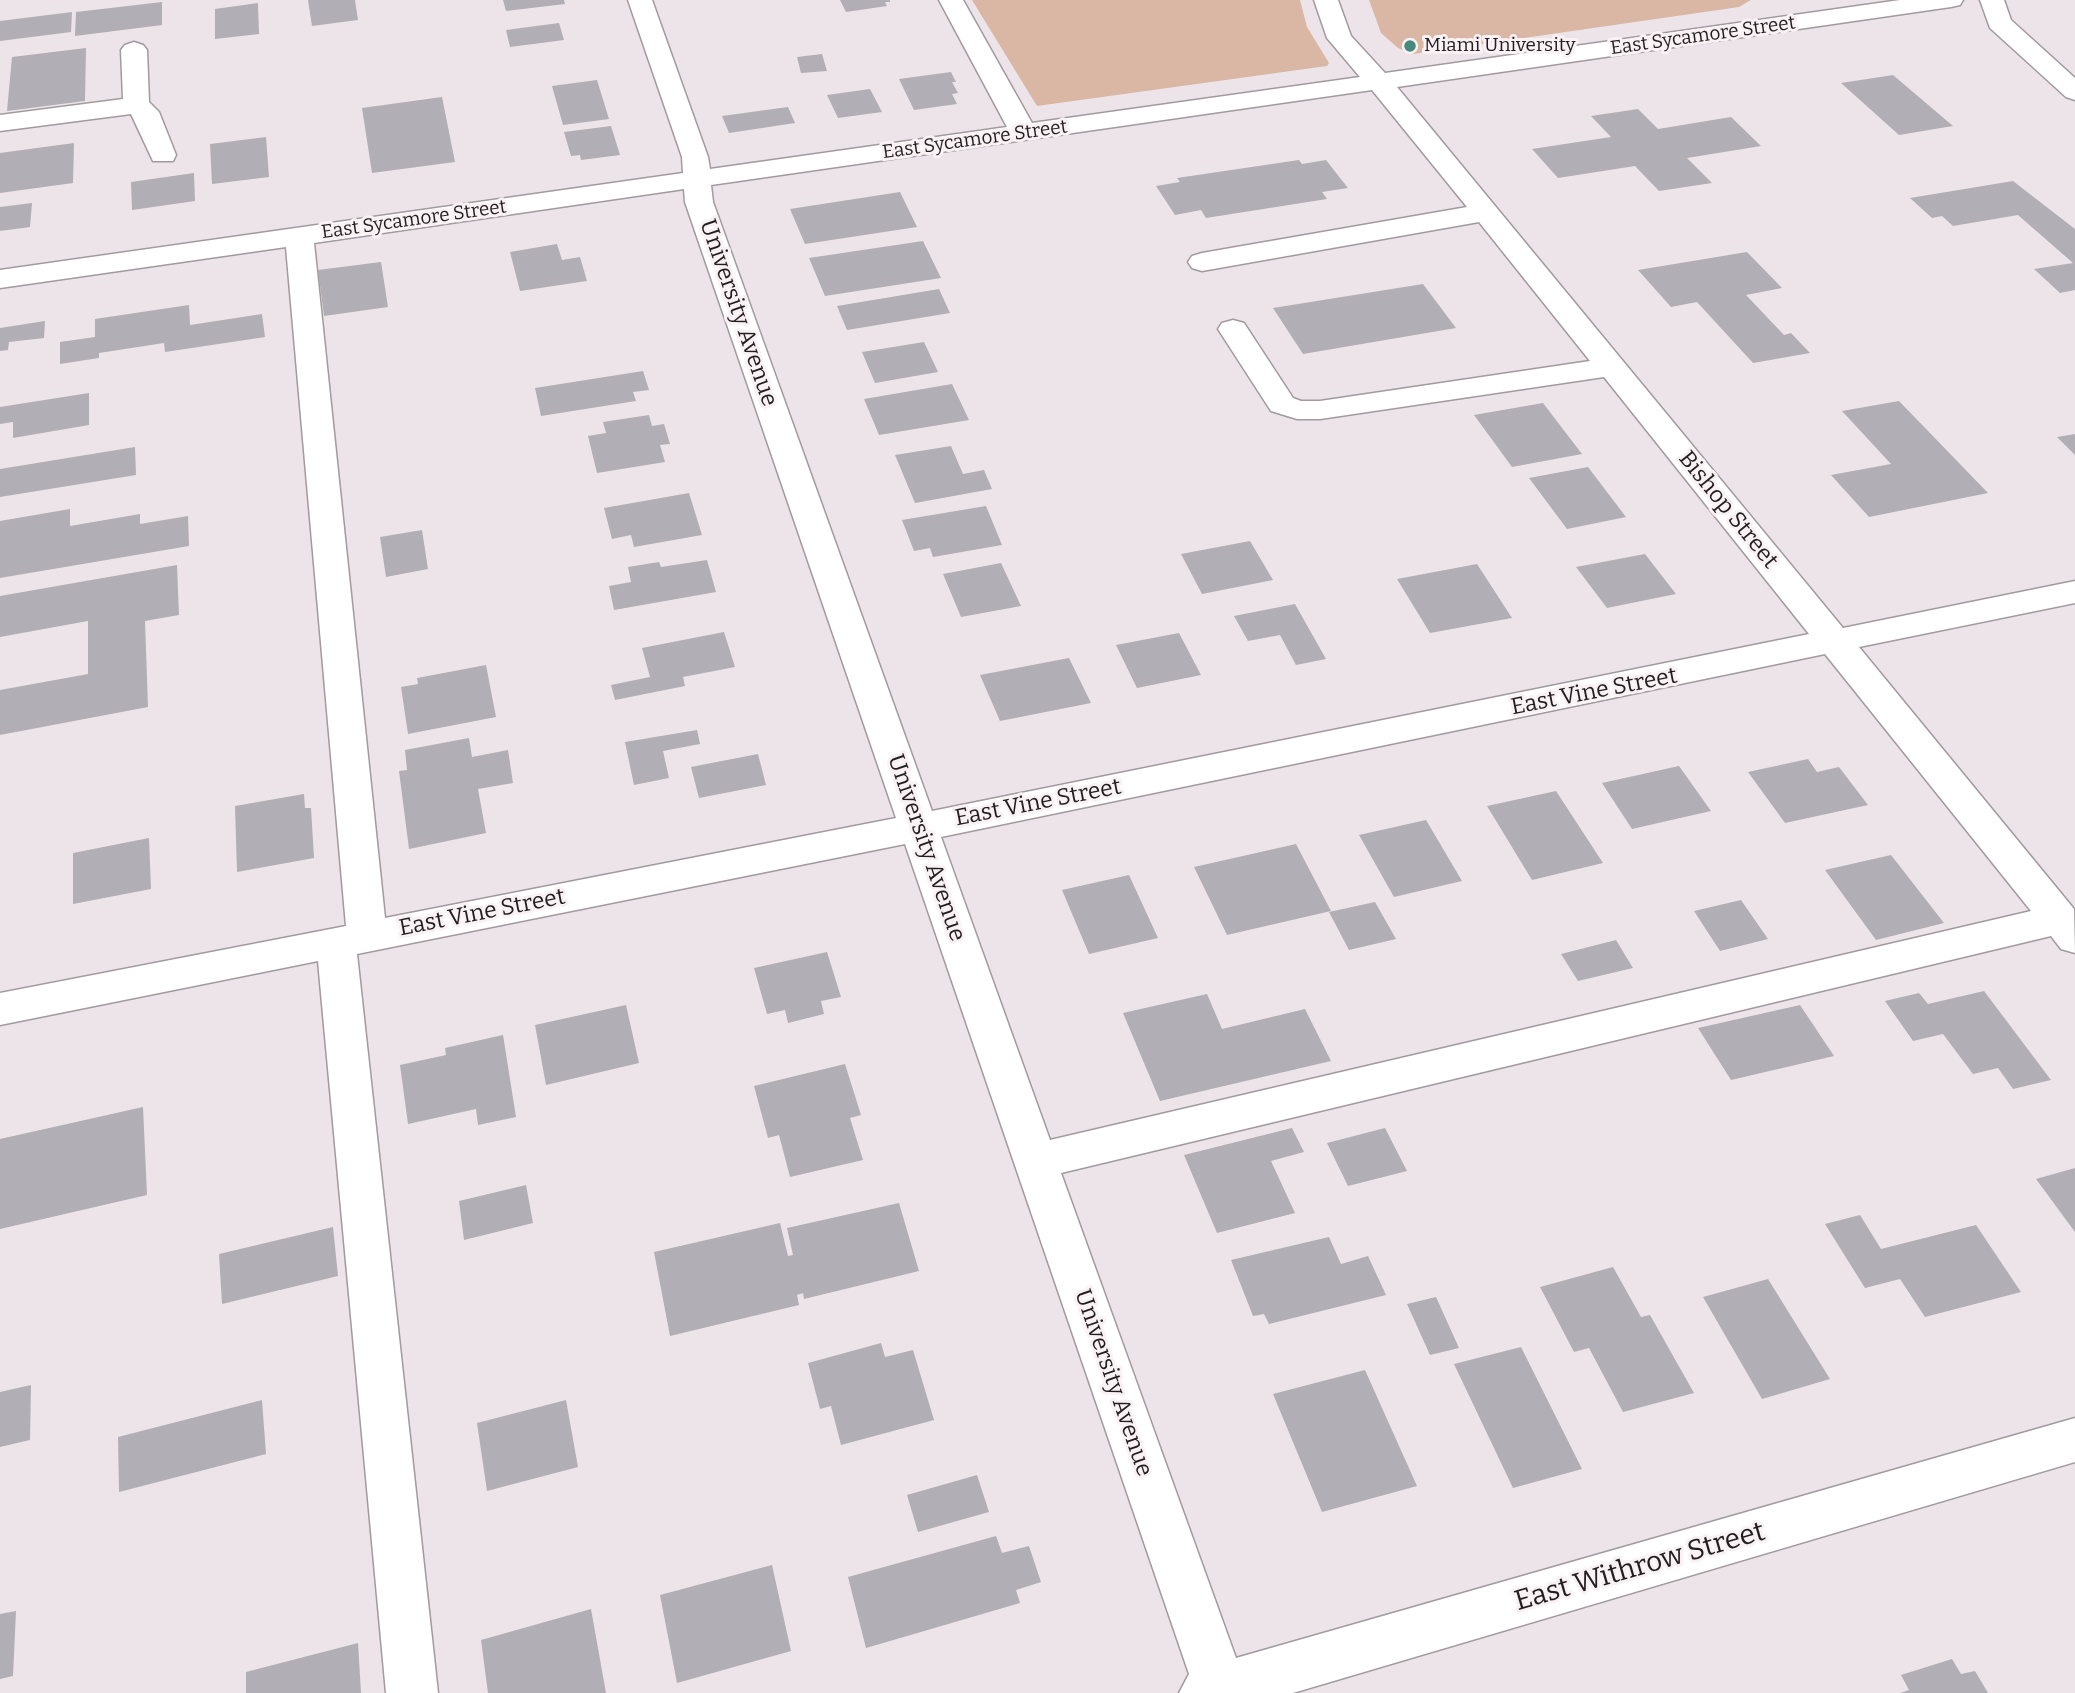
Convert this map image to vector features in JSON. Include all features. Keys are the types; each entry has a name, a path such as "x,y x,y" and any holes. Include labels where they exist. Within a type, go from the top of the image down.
{"street":[{"name":"University Avenue","path":"640,0 695,157 699,202 1035,1161 1216,1691"},
{"path":"951,0 1024,133"},
{"name":"Bishop Street","path":"1325,0 1339,38 1381,82 2067,928"},
{"name":"East Sycamore Street","path":"0,279 1951,0"},
{"path":"1993,0 1999,23 2075,92"},
{"path":"134,50 136,105"},
{"path":"0,122 136,105 146,112 163,155"},
{"path":"1202,262 1486,212"},
{"path":"299,236 351,938 412,1693"},
{"path":"1233,329 1282,404 1297,410 1320,410 1612,367"},
{"name":"East Vine Street","path":"0,1009 918,827 2075,592"},
{"path":"1035,1161 2067,928"},
{"name":"East Withrow Street","path":"1216,1691 2075,1440"}],"shaded area":[{"path":"972,0 1300,0 1307,27 1329,63 1327,66 1037,106"},
{"path":"1369,0 1751,0 1739,7 1413,54 1398,48 1381,33"}],"building":[{"path":"308,0 355,0 358,20 312,26"},
{"path":"503,0 564,0 565,4 506,11"},
{"path":"840,0 890,2 885,2 887,6 846,12"},
{"path":"162,2 162,25 75,36 76,12"},
{"path":"258,3 259,34 215,39 215,9"},
{"path":"72,12 71,32 0,41 0,21"},
{"path":"559,23 564,40 510,47 506,30"},
{"path":"86,48 85,101 7,111 12,57"},
{"path":"822,54 827,71 801,73 797,57"},
{"path":"951,72 956,82 952,82 958,93 952,94 957,104 914,110 899,79"},
{"path":"1893,75 1953,126 1899,135 1841,83"},
{"path":"597,80 609,119 563,125 552,86"},
{"path":"870,89 882,112 838,118 827,95"},
{"path":"442,97 455,162 372,173 362,108"},
{"path":"788,107 795,123 729,133 722,116"},
{"path":"1638,109 1658,129 1731,117 1761,146 1687,158 1712,183 1659,191 1635,166 1558,178 1532,149 1611,137 1591,116"},
{"path":"611,126 620,155 581,160 580,155 571,156 564,132"},
{"path":"266,137 269,177 212,184 210,144"},
{"path":"74,143 73,183 0,193 0,153"},
{"path":"1299,160 1302,164 1326,160 1348,188 1322,192 1327,199 1206,218 1201,210 1175,215 1156,186 1180,182 1177,178"},
{"path":"194,173 195,201 132,210 131,182"},
{"path":"2013,181 2075,229 2075,290 2060,293 2034,269 2073,263 2018,215 1953,226 1942,216 1932,218 1910,198"},
{"path":"900,192 917,227 805,244 790,209"},
{"path":"32,203 30,227 0,231 0,207"},
{"path":"923,241 941,278 825,296 809,258"},
{"path":"557,244 562,260 580,257 587,281 520,291 510,252"},
{"path":"1747,252 1782,288 1746,295 1784,335 1791,333 1810,353 1753,363 1697,302 1671,307 1638,270"},
{"path":"381,262 388,307 324,316 318,270"},
{"path":"1423,284 1456,328 1303,354 1273,308"},
{"path":"939,289 950,313 847,330 837,306"},
{"path":"189,305 190,325 262,314 265,337 165,352 164,343 99,353 99,358 60,364 60,342 95,337 95,319"},
{"path":"45,321 44,338 9,342 8,350 0,351 0,328"},
{"path":"924,342 938,372 875,383 862,352"},
{"path":"643,371 649,390 633,392 636,401 541,416 535,388"},
{"path":"952,384 969,420 879,435 864,399"},
{"path":"89,393 89,425 13,438 13,422 0,424 0,407"},
{"path":"1899,401 1988,493 1869,517 1831,475 1891,464 1842,411"},
{"path":"1543,403 1582,454 1512,467 1474,415"},
{"path":"649,415 652,426 664,424 670,444 660,445 665,462 597,473 588,436 606,433 603,422"},
{"path":"2075,434 2075,455 2057,437"},
{"path":"951,446 963,474 984,470 992,489 915,503 895,455"},
{"path":"135,447 136,475 0,497 0,469"},
{"path":"1588,467 1626,517 1567,529 1529,478"},
{"path":"689,493 702,535 634,547 631,535 612,539 604,508"},
{"path":"986,506 1002,545 933,557 930,548 914,551 902,520"},
{"path":"70,509 70,526 140,514 140,524 188,516 189,546 0,578 0,521"},
{"path":"422,530 428,569 386,577 380,537"},
{"path":"1250,541 1273,580 1202,594 1181,554"},
{"path":"1645,554 1676,594 1607,608 1576,567"},
{"path":"707,560 716,592 614,610 609,586 631,582 628,567 659,562 661,567"},
{"path":"1001,563 1021,606 961,617 943,574"},
{"path":"1477,564 1512,618 1430,633 1397,579"},
{"path":"177,565 179,615 145,621 148,707 0,735 0,690 88,674 88,621 0,637 0,596"},
{"path":"1295,604 1326,659 1296,665 1280,635 1248,641 1234,616"},
{"path":"724,632 735,667 683,677 685,686 615,700 611,685 650,677 642,648"},
{"path":"1179,633 1201,675 1137,688 1116,645"},
{"path":"1069,658 1091,703 1000,721 980,675"},
{"path":"486,665 496,717 408,734 401,687 418,684 417,678"},
{"path":"697,730 700,744 663,751 669,778 634,785 625,742"},
{"path":"469,738 472,757 508,750 513,783 478,789 486,833 409,849 399,771 407,770 405,750"},
{"path":"758,754 766,785 699,798 691,767"},
{"path":"1808,759 1817,772 1839,767 1868,805 1785,823 1748,772"},
{"path":"1679,766 1711,811 1632,829 1602,783"},
{"path":"1556,791 1603,863 1532,880 1487,806"},
{"path":"304,794 305,808 311,808 314,858 237,872 235,806"},
{"path":"1426,820 1462,881 1394,897 1359,835"},
{"path":"149,838 151,889 73,904 73,853"},
{"path":"1296,844 1331,911 1227,935 1194,867"},
{"path":"1891,855 1944,923 1876,940 1825,870"},
{"path":"1129,875 1158,938 1089,954 1062,890"},
{"path":"1741,900 1768,939 1720,951 1694,911"},
{"path":"1375,902 1396,939 1349,950 1329,912"},
{"path":"1616,940 1633,968 1578,981 1561,954"},
{"path":"827,952 841,997 821,1001 824,1014 788,1023 785,1010 767,1014 754,968"},
{"path":"1984,991 2051,1080 2013,1089 1998,1068 1973,1074 1943,1034 1913,1041 1885,1001 1919,993 1928,1004"},
{"path":"1207,994 1222,1029 1305,1009 1331,1061 1160,1101 1123,1013"},
{"path":"626,1005 639,1063 546,1085 535,1025"},
{"path":"1800,1005 1834,1056 1731,1080 1698,1028"},
{"path":"503,1035 516,1117 478,1125 476,1109 408,1124 400,1065 446,1055 445,1048"},
{"path":"845,1064 861,1115 850,1118 863,1160 790,1177 779,1135 768,1138 754,1086"},
{"path":"143,1107 147,1195 0,1229 0,1139"},
{"path":"1292,1128 1304,1152 1271,1161 1295,1213 1217,1233 1184,1155"},
{"path":"1385,1128 1407,1171 1348,1186 1327,1143"},
{"path":"2075,1168 2075,1232 2036,1179"},
{"path":"526,1185 533,1223 464,1240 459,1201"},
{"path":"899,1203 919,1271 804,1299 803,1293 797,1295 799,1305 670,1336 654,1252 780,1223 788,1256 793,1255 787,1228"},
{"path":"1860,1215 1881,1249 1976,1225 2021,1292 1925,1317 1900,1279 1865,1288 1825,1224"},
{"path":"333,1227 338,1276 222,1304 219,1254"},
{"path":"1329,1237 1341,1264 1368,1256 1386,1295 1269,1324 1264,1314 1253,1316 1231,1260"},
{"path":"1613,1267 1641,1317 1650,1315 1694,1393 1623,1412 1589,1348 1574,1352 1540,1287"},
{"path":"1768,1279 1830,1379 1762,1399 1703,1297"},
{"path":"1436,1297 1459,1348 1430,1355 1407,1304"},
{"path":"881,1343 885,1357 913,1350 934,1420 841,1445 831,1406 820,1409 808,1363"},
{"path":"1521,1347 1582,1469 1513,1488 1454,1364"},
{"path":"1365,1370 1417,1486 1322,1512 1273,1394"},
{"path":"31,1385 30,1440 0,1447 0,1392"},
{"path":"262,1400 266,1454 119,1492 118,1437"},
{"path":"566,1400 578,1467 487,1491 477,1423"},
{"path":"977,1475 989,1512 918,1532 907,1495"},
{"path":"996,1536 1002,1553 1029,1546 1041,1582 1016,1590 1020,1603 866,1648 848,1577"},
{"path":"772,1565 791,1651 677,1683 660,1595"},
{"path":"591,1609 606,1693 488,1693 481,1640"},
{"path":"16,1611 13,1676 0,1679 0,1614"},
{"path":"358,1643 361,1693 246,1693 246,1672"},
{"path":"1952,1659 1961,1674 1975,1671 1988,1693 1900,1693 1909,1690 1901,1675"}],"place":[{"name":"Miami University","path":"1410,46"}]}
